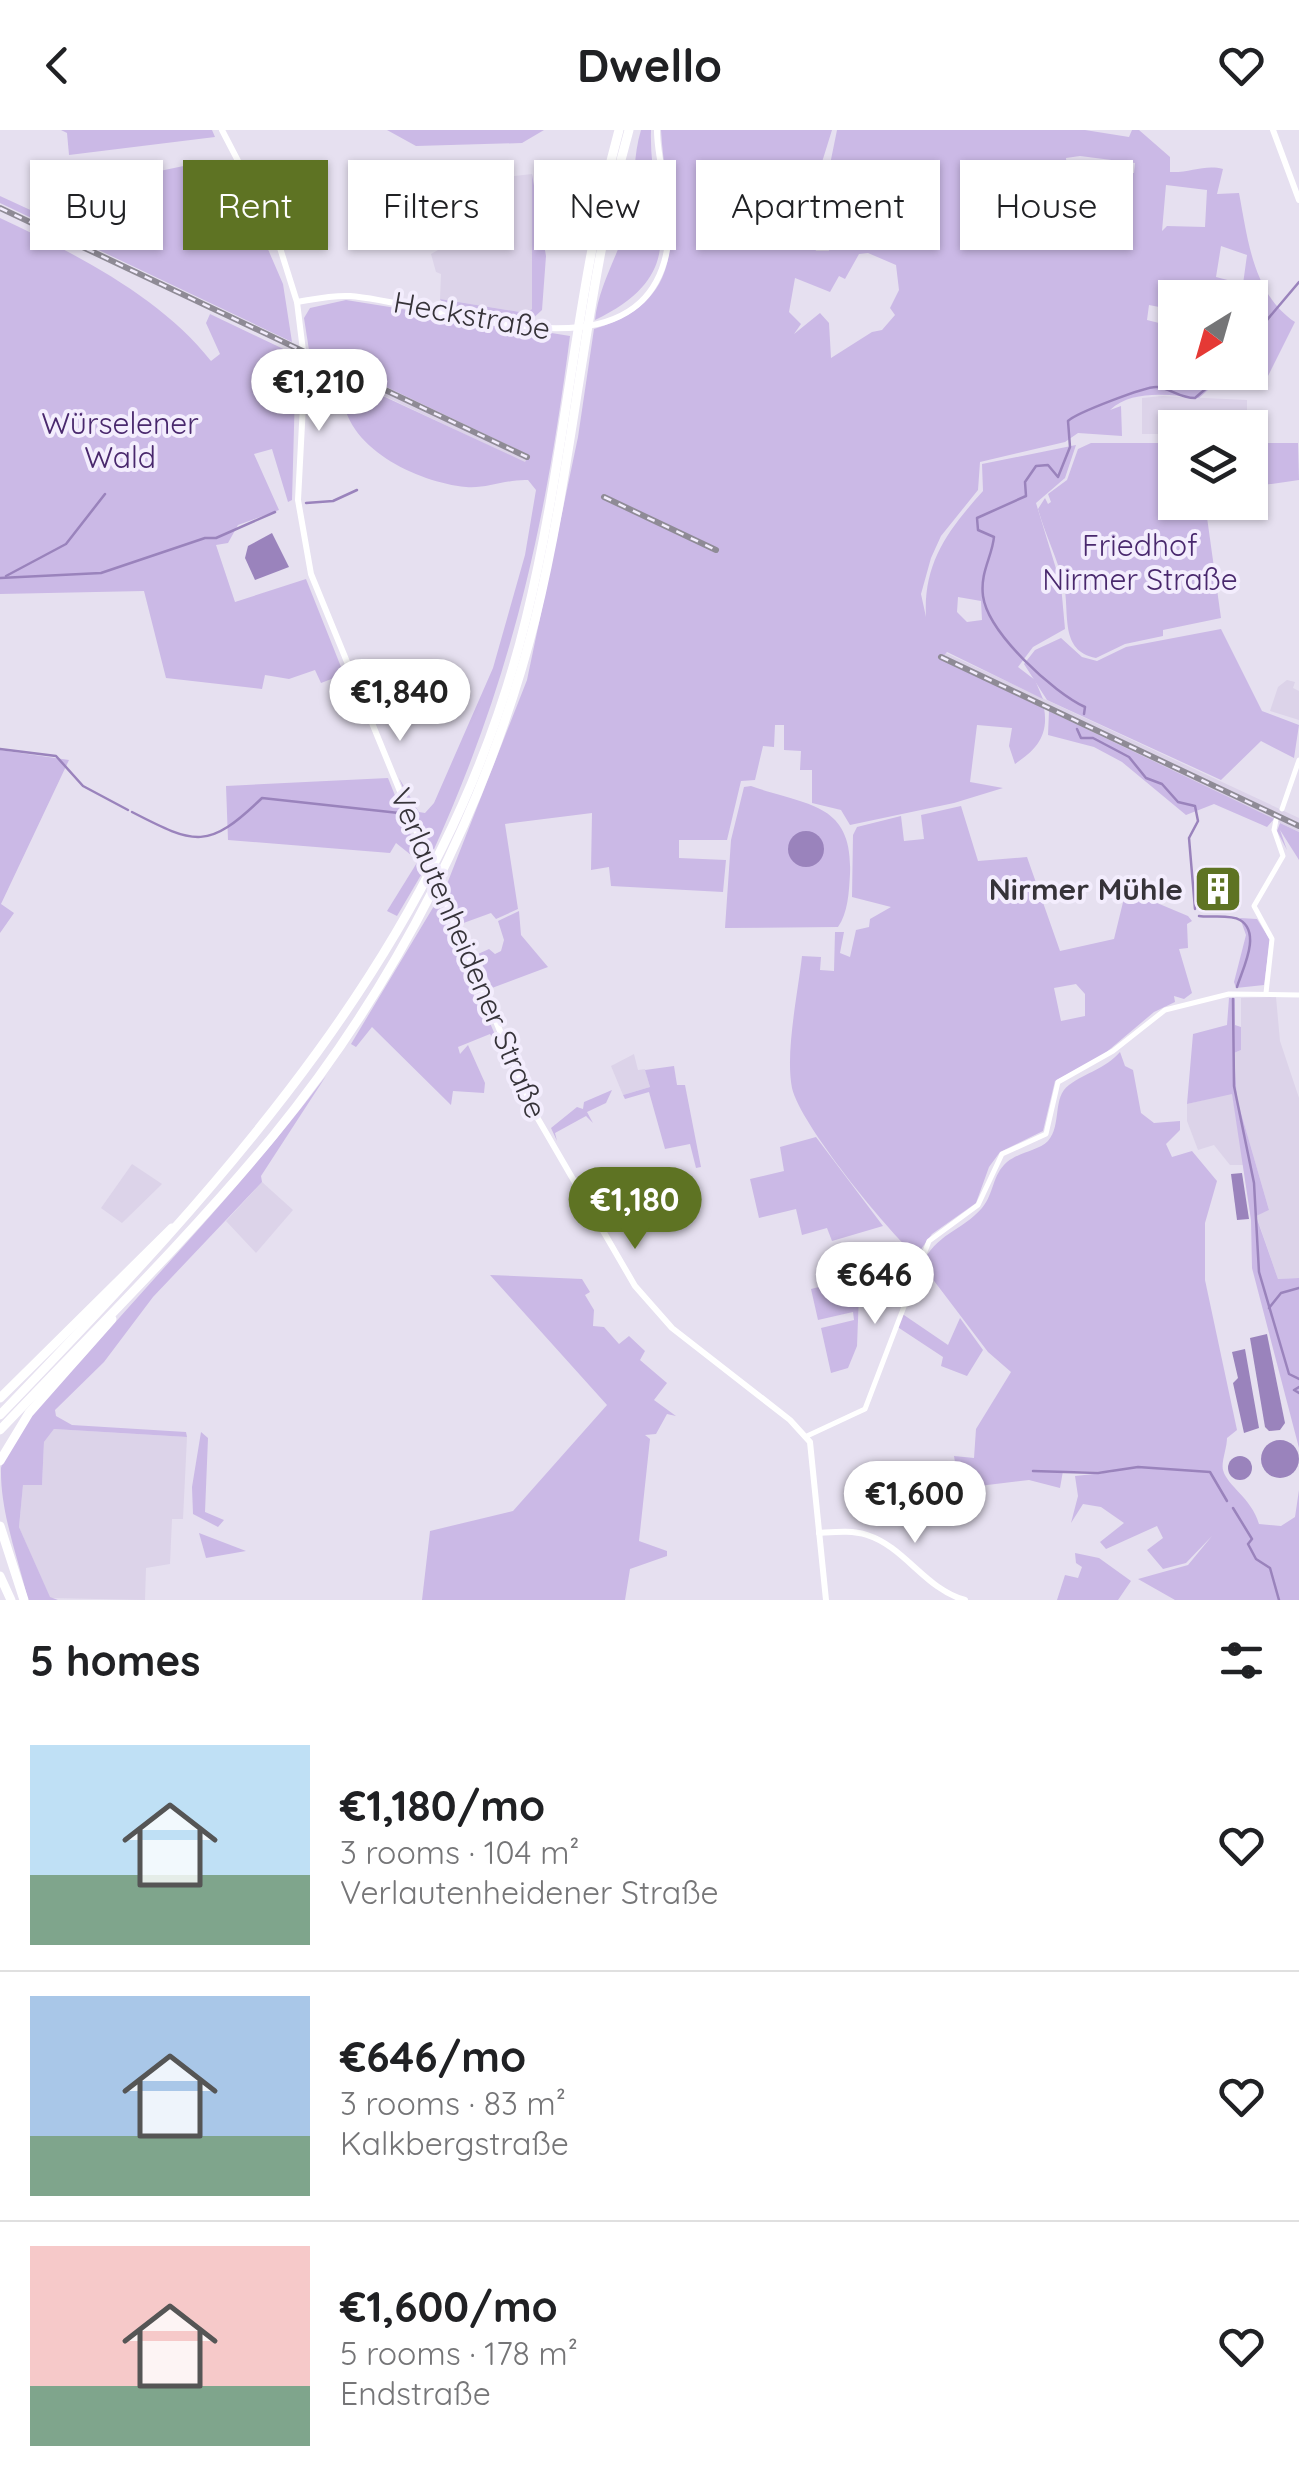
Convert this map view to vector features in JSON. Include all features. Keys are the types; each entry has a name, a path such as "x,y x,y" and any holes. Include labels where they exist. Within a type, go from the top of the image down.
{"highway":[{"path":"586,308 594,227 619,130"},
{"path":"620,160 629,130"},
{"path":"0,1430 228,1189 317,1078 376,989 487,768 534,624 560,505 580,342 599,250"},
{"path":"586,308 603,268"},
{"path":"0,1416 190,1214 318,1057 423,895"},
{"path":"0,1395 139,1257 190,1214"},
{"path":"0,1462 29,1413 99,1337 134,1289"},
{"path":"0,1526 24,1600"},
{"path":"0,1576 11,1600"}],"main road":[{"name":"Verlautenheidener Straße","path":"222,130 275,232 297,302 304,367 298,486 300,524 311,574 534,1112 647,1302 807,1436"},
{"name":"Heckstraße","path":"297,302 326,296 367,298 560,331 610,321 647,292 666,252 670,218 657,130"},
{"path":"1273,130 1299,200"},
{"path":"807,1436 816,1468 826,1600"},
{"path":"819,1533 855,1532 875,1538 936,1587 965,1600"}],"street":[{"path":"1282,809 1299,760"},
{"path":"1266,993 1272,940 1268,925 1254,910 1283,856 1274,830 1276,820"},
{"path":"807,1436 865,1408 925,1247 978,1205 1002,1154 1046,1134 1058,1082 1114,1052 1166,1010 1229,994 1299,995"}],"shaded area":[{"path":"532,174 532,309 526,313 440,299 441,274 436,272 431,254 438,250 514,250 514,176"},
{"path":"309,350 529,455 525,463 309,360"},
{"path":"1142,398 1247,400 1247,410 1158,410 1158,434 1142,434"},
{"path":"272,533 289,567 255,580 245,558 248,546"},
{"path":"944,652 1299,818 1299,832 940,659"},
{"path":"1287,680 1295,682 1293,688 1299,691 1299,720 1270,711 1278,687"},
{"path":"806,831 819,836 824,849 819,862 806,867 793,862 788,849 793,836"},
{"path":"1276,997 1280,1041 1299,1098 1299,1278 1278,1279 1256,1215 1269,1210 1237,1099 1234,1053 1241,1050 1241,998"},
{"path":"634,1054 638,1070 645,1069 650,1087 623,1095 611,1066"},
{"path":"1232,1093 1244,1165 1230,1165 1214,1145 1198,1150 1187,1121 1187,1104"},
{"path":"132,1164 162,1184 122,1223 101,1208"},
{"path":"1242,1173 1249,1219 1237,1220 1231,1174"},
{"path":"262,1182 293,1210 256,1253 226,1221"},
{"path":"1267,1334 1285,1423 1280,1430 1269,1431 1265,1427 1250,1338"},
{"path":"1245,1349 1259,1428 1244,1433 1233,1383 1238,1378 1232,1352"},
{"path":"54,1429 187,1437 183,1519 172,1519 170,1564 146,1568 145,1600 50,1598 19,1527 23,1484 42,1485 44,1442"},
{"path":"1280,1440 1294,1445 1299,1459 1294,1473 1280,1478 1266,1473 1261,1459 1266,1445"},
{"path":"1240,1456 1249,1459 1249,1477 1240,1480 1231,1477 1228,1468 1231,1459"}],"green space":[{"path":"61,130 212,130 215,137 69,155 67,133"},
{"path":"387,130 544,130 522,143 416,146"},
{"path":"641,130 651,130 652,160 636,160"},
{"path":"661,130 832,130 823,160 696,160 696,250 940,250 940,160 831,160 837,130 1085,130 1129,137 1132,130 1139,130 1170,157 1170,172 1223,169 1217,194 1239,193 1261,280 1244,280 1247,255 1221,246 1216,277 1228,280 1158,280 1158,307 1149,305 1147,320 1158,323 1158,390 1208,390 1199,398 1152,395 1119,403 1110,410 1121,406 1122,436 1078,433 1065,442 980,462 978,490 941,536 921,594 926,617 933,564 949,534 983,491 982,464 1076,445 1065,478 1036,503 1061,585 1065,629 1033,647 1018,667 1035,680 1043,699 947,652 941,659 1044,708 1043,734 1015,764 1009,746 1012,728 977,725 970,782 1003,788 954,803 850,825 841,810 812,803 812,770 800,770 801,751 784,750 784,725 775,725 774,747 763,746 755,780 741,781 727,840 679,840 679,858 726,860 723,892 611,886 609,867 591,870 592,813 505,824 518,909 496,919 491,913 458,925 445,889 527,680 578,437 594,329 628,315 651,296 664,273 669,250 676,250 676,160 664,160","holes":["1166,185 1207,190 1205,227 1167,226 1162,231","868,253 896,265 899,290 890,308 895,315 882,330 872,332 831,358 829,323 820,313 794,334 801,324 789,312 795,278 830,292 839,276 845,279 859,254","958,597 981,601 982,620 967,622 957,612"]},
{"path":"183,166 183,250 268,250 283,284 292,342 99,250 163,250 163,170"},
{"path":"532,174 534,250 545,250 546,256 542,310 530,321 443,305 440,299 526,313 532,309"},
{"path":"0,196 30,210 30,217 0,203"},
{"name":"Würselener Wald","path":"0,218 30,233 30,250 64,250 142,297 191,338 211,361 220,354 206,323 210,314 296,355 292,500 288,502 272,449 254,454 279,510 238,525 228,543 216,545 235,602 306,579 347,682 338,686 334,678 321,683 315,670 289,679 265,675 262,689 166,678 144,591 0,594"},
{"path":"617,250 659,250 647,281 627,301 595,320"},
{"path":"1268,293 1295,322 1268,376"},
{"path":"346,300 570,336 549,473 522,601 483,727 431,856 399,778 419,812 425,813 434,803 493,668 525,555 536,490 528,480 474,487 445,484 401,467 363,439 350,421 343,401 344,378 525,462 529,455 309,350 304,318 310,308"},
{"name":"Friedhof Nirmer Straße","path":"1091,443 1158,443 1158,520 1207,520 1221,618 1163,630 1163,636 1125,644 1096,658 1076,648 1068,629 1061,576 1038,509 1045,498 1048,504 1051,502 1048,494 1067,480 1078,449"},
{"name":"Friedhof Nirmer Straße","path":"1268,443 1298,443 1299,480 1268,484"},
{"path":"1221,629 1262,711 1299,725 1294,758 1261,741 1221,780 1047,700 1024,664 1035,650 1061,638 1082,657 1097,661 1126,647"},
{"path":"1049,711 1274,819 1267,827 1214,804 1186,815 1122,762 1094,747 1048,735"},
{"path":"0,750 69,760 1,904 14,913 0,933"},
{"path":"388,778 418,853 411,855 396,843 390,853 228,840 226,786"},
{"path":"744,787 823,810 844,833 850,881 846,909 838,927 725,928 731,840"},
{"path":"961,806 978,861 1027,857 1060,951 1114,939 1126,890 1188,916 1192,921 1187,924 1188,948 1179,949 1192,993 1184,999 1174,996 1175,1002 1154,1012 1103,1055 1055,1081 1043,1131 1000,1152 989,1167 976,1203 932,1234 916,1256 866,1201 811,1126 792,1088 790,1057 802,956 821,957 820,970 834,971 835,932 844,932 840,953 850,957 856,930 869,927 870,919 891,907 852,897 853,835 857,827 901,816 904,841 924,839 921,815","holes":["1076,984 1085,994 1085,1016 1061,1021 1054,988"]},
{"path":"1280,823 1299,832 1299,860 1280,830 1287,850 1277,831"},
{"path":"418,861 424,870 397,916 387,911"},
{"path":"437,901 476,1001 480,1000 509,1067 490,1034 458,1047 460,1054 468,1045 485,1083 484,1093 453,1091 451,1105 372,1027 356,1047 351,1044"},
{"path":"519,911 521,935 548,967 492,988 478,954 489,949 495,954 501,951 504,940 498,921"},
{"path":"1240,918 1257,919 1270,940 1264,985 1236,988 1234,982 1246,935"},
{"path":"1229,998 1235,998 1235,1025 1241,1027 1241,1050 1234,1053 1237,1099 1269,1210 1256,1216 1278,1279 1299,1278 1299,1448 1252,1268 1251,1220 1232,1094 1187,1104 1193,1034 1227,1025"},
{"path":"1120,1052 1125,1066 1133,1070 1141,1113 1154,1123 1180,1121 1180,1130 1166,1144 1172,1157 1192,1151 1217,1181 1205,1223 1205,1280 1237,1430 1227,1438 1223,1470 1251,1506 1259,1524 1281,1526 1295,1517 1299,1490 1299,1600 1175,1600 1138,1579 1188,1565 1212,1536 1186,1563 1163,1569 1147,1550 1163,1538 1157,1526 1106,1549 1100,1542 1124,1523 1101,1507 1083,1504 1071,1523 1078,1496 1075,1476 1113,1472 1063,1471 1060,1488 1029,1480 971,1487 971,1480 958,1480 954,1456 974,1458 976,1429 1011,1372 988,1352 922,1265 941,1239 982,1208 1007,1162 1048,1141 1064,1090"},
{"path":"674,1066 677,1085 685,1085 701,1167 696,1168 690,1144 665,1149 649,1092 625,1099 623,1095 650,1087 645,1070"},
{"path":"326,1076 261,1176 262,1182 153,1297 104,1362 55,1410 56,1416 72,1425 186,1432 187,1437 54,1429 44,1442 42,1485 23,1485 19,1527 50,1597 58,1600 28,1600 1,1485 1,1468 15,1435 240,1182"},
{"path":"612,1090 606,1103 587,1112 593,1123 586,1116 555,1133 557,1141 551,1128 577,1107 583,1109 584,1102"},
{"path":"816,1137 883,1226 832,1241 827,1228 802,1235 796,1209 759,1218 750,1179 784,1171 780,1147"},
{"path":"860,1268 857,1346 848,1368 831,1373 821,1328 854,1320 853,1312 818,1320 811,1289 839,1282"},
{"path":"490,1275 582,1279 590,1292 585,1295 594,1310 593,1326 604,1327 619,1344 629,1336 645,1351 640,1360 667,1383 654,1400 676,1416 667,1414 656,1434 645,1435 650,1439 639,1541 667,1551 667,1556 630,1569 625,1600 422,1600 430,1531 513,1511 607,1405"},
{"path":"901,1313 948,1345 960,1318 983,1350 967,1376 941,1366 943,1357 896,1326"},
{"path":"201,1432 208,1438 205,1512 224,1520 218,1527 193,1514 192,1487"},
{"path":"199,1533 246,1551 206,1558"},
{"path":"1075,1553 1099,1558 1131,1581 1118,1600 1057,1600 1065,1575 1078,1578 1082,1567 1076,1563"}],"waterway":[{"path":"1268,319 1299,282"},
{"path":"1084,714 1085,707 1057,689 1009,644 988,611 983,579 994,537 978,530 977,518 1026,496 1025,482 1036,466 1048,465 1058,477 1070,447 1068,421 1111,401 1158,387"},
{"path":"1168,390 1195,398 1204,390"},
{"path":"306,503 333,501 357,490"},
{"path":"6,576 66,544 105,494"},
{"path":"0,578 101,573 205,538 216,538 275,512"},
{"path":"1077,729 1081,738 1093,738 1129,757 1146,778 1162,784 1178,802 1195,806 1198,821 1189,838 1195,909"},
{"path":"0,749 56,756 83,786 128,810"},
{"path":"132,812 172,831 201,837 228,827 262,798 399,813"},
{"path":"1199,916 1231,917 1246,926 1250,934 1249,952 1237,987"},
{"path":"1233,999 1234,1086 1254,1183 1259,1272 1289,1374 1299,1379"},
{"path":"1269,1308 1281,1293 1299,1288"},
{"path":"1299,1387 1294,1390 1299,1393"},
{"path":"1033,1471 1098,1473 1138,1467 1210,1472 1227,1501"},
{"path":"1233,1508 1252,1539 1248,1544 1256,1559 1270,1568 1279,1600"}],"railway":[{"path":"0,208 527,457"},
{"path":"604,497 716,550"},
{"path":"941,657 1299,826"}],"place":[{"name":"Nirmer Mühle","path":"1218,889"}]}
